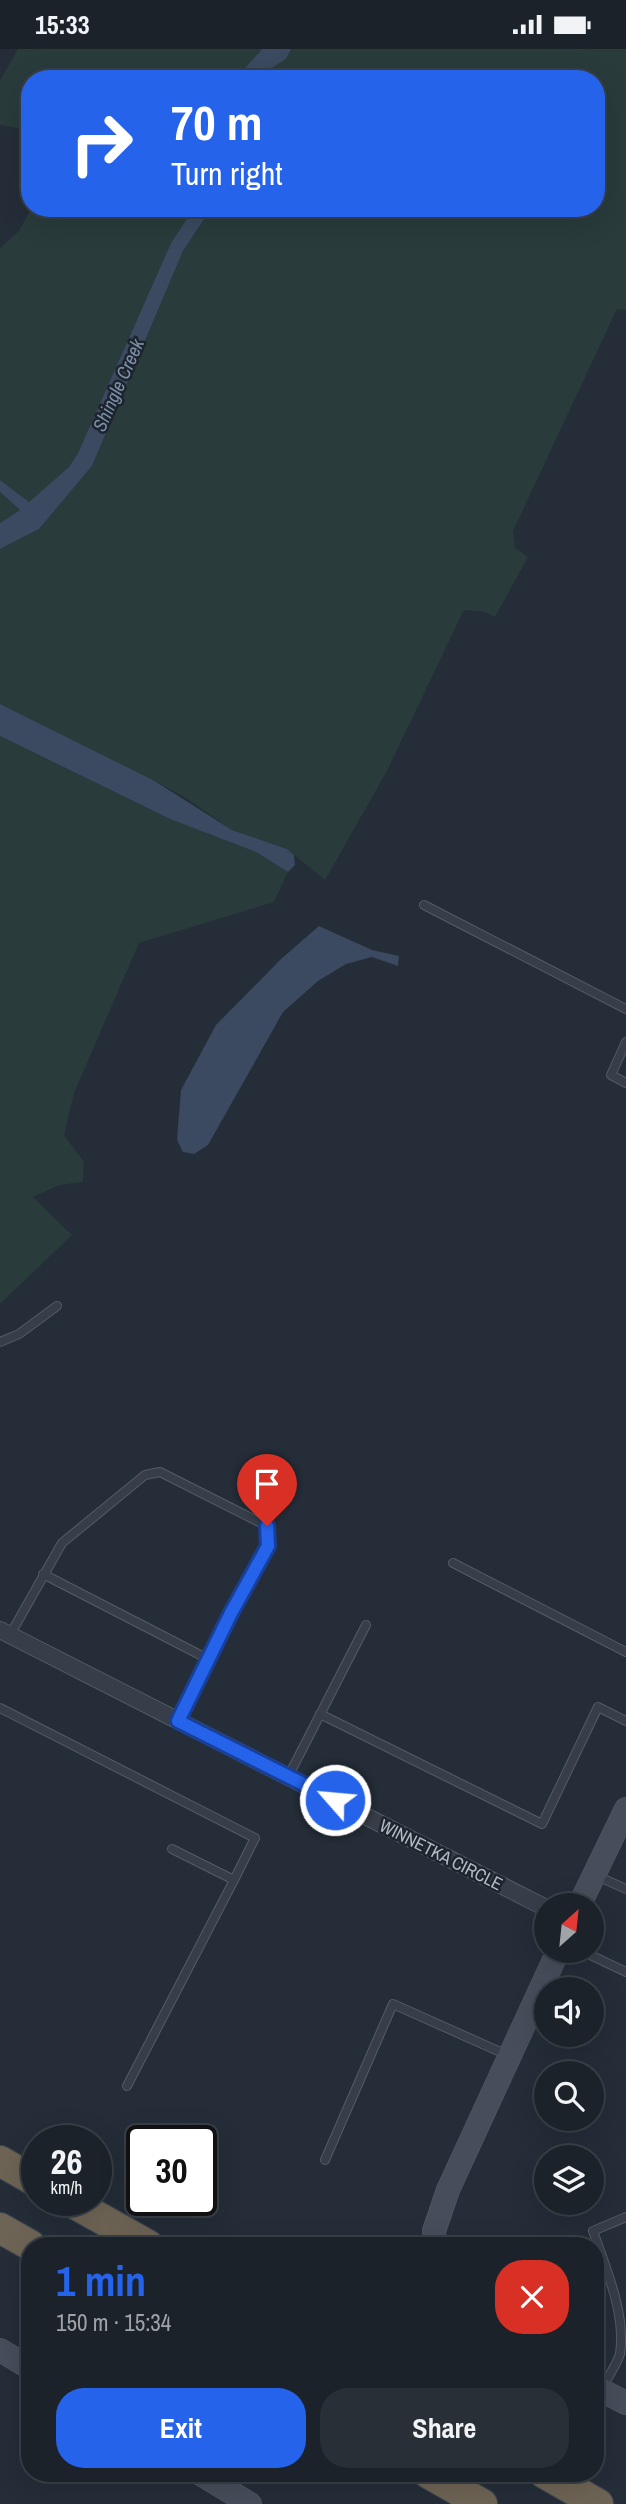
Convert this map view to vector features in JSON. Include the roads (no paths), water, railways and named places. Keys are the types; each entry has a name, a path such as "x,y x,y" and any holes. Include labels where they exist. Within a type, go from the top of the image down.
{"highway":[{"path":"0,2161 21,2173"},
{"path":"96,2216 134,2237"},
{"path":"0,2228 21,2240"},
{"path":"444,2482 482,2504"},
{"path":"560,2482 598,2504"}],"street":[{"name":"WINNETKA CIRCLE","path":"5,1632 534,1902"},
{"path":"585,1893 626,1809"},
{"path":"434,2237 448,2190 552,1963"},
{"path":"0,2350 21,2363"},
{"path":"604,2391 626,2403"},
{"path":"214,2482 250,2504"}],"lane":[{"path":"424,905 626,1009"},
{"path":"626,1042 611,1075 626,1083"},
{"path":"0,1342 19,1334 57,1307"},
{"path":"5,1632 62,1543 145,1475 160,1472 200,1490 267,1526 268,1546 178,1721"},
{"path":"453,1563 626,1652"},
{"path":"43,1574 208,1659"},
{"path":"288,1776 366,1625"},
{"path":"320,1714 542,1824 598,1707 626,1721"},
{"path":"0,1708 255,1838 127,2086"},
{"path":"172,1849 234,1880"},
{"path":"594,1875 626,1889"},
{"path":"604,1962 626,1972"},
{"path":"325,2160 393,2004 509,2056"},
{"path":"595,2237 593,2231 626,2217"},
{"path":"604,2261 620,2304 623,2339 619,2357 604,2379"}],"water":[{"path":"262,49 291,49 286,59 270,70 244,69"},
{"name":"Shingle Creek","path":"188,217 205,217 183,251 92,466 39,529 0,549 0,523 20,510 0,492 0,480 29,502 69,467 78,453 171,243"},
{"path":"0,704 153,780 232,830 287,849 294,855 295,865 288,872 256,852 170,819 0,736"},
{"path":"319,926 372,950 399,956 398,966 372,957 346,964 318,981 283,1012 208,1145 194,1154 183,1152 177,1140 181,1090 216,1025 281,959"}]}
